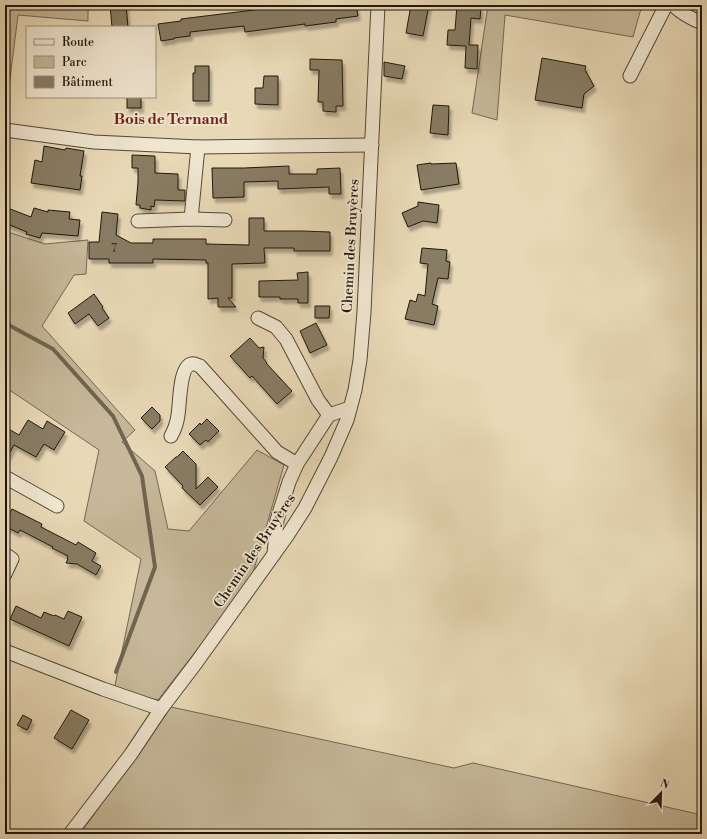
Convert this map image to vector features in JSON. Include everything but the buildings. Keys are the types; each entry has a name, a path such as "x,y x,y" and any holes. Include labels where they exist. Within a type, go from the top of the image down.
{"street":[{"name":"Chemin des Bruyères","path":"70,834 131,754 161,709 196,663 287,536 331,457 347,420 355,390 360,360 364,312 378,5"},
{"path":"630,76 666,5"},
{"path":"673,5 702,23"},
{"path":"5,130 94,142 198,147 372,145"},
{"path":"191,219 198,147"},
{"path":"138,221 191,219 225,220"},
{"path":"258,318 276,327 286,339 318,400 329,415"},
{"path":"171,436 176,430 182,377 187,366 190,364 195,364 200,366 277,452 297,464"},
{"path":"274,554 277,520 289,482 297,464 329,415 350,408"},
{"path":"5,477 57,506"},
{"path":"5,554 12,559 5,574"},
{"path":"5,651 103,689 161,709"}],"green space":[{"path":"5,5 88,5 88,21 18,15 6,111 5,111"},
{"path":"488,5 642,5 633,37 505,15 497,120 472,113"},
{"path":"5,231 45,244 88,240 86,274 74,275 42,326 135,430 122,442 155,471 168,529 189,531 257,450 284,465 251,580 158,700 114,690 141,559 84,521 99,450 5,387"},
{"path":"171,707 454,768 473,763 702,815 702,834 80,834"}],"waterway":[{"path":"5,323 53,349 113,416 142,476 155,567 116,672"}],"district":[{"name":"Bois de Ternand","path":"171,119"}]}
